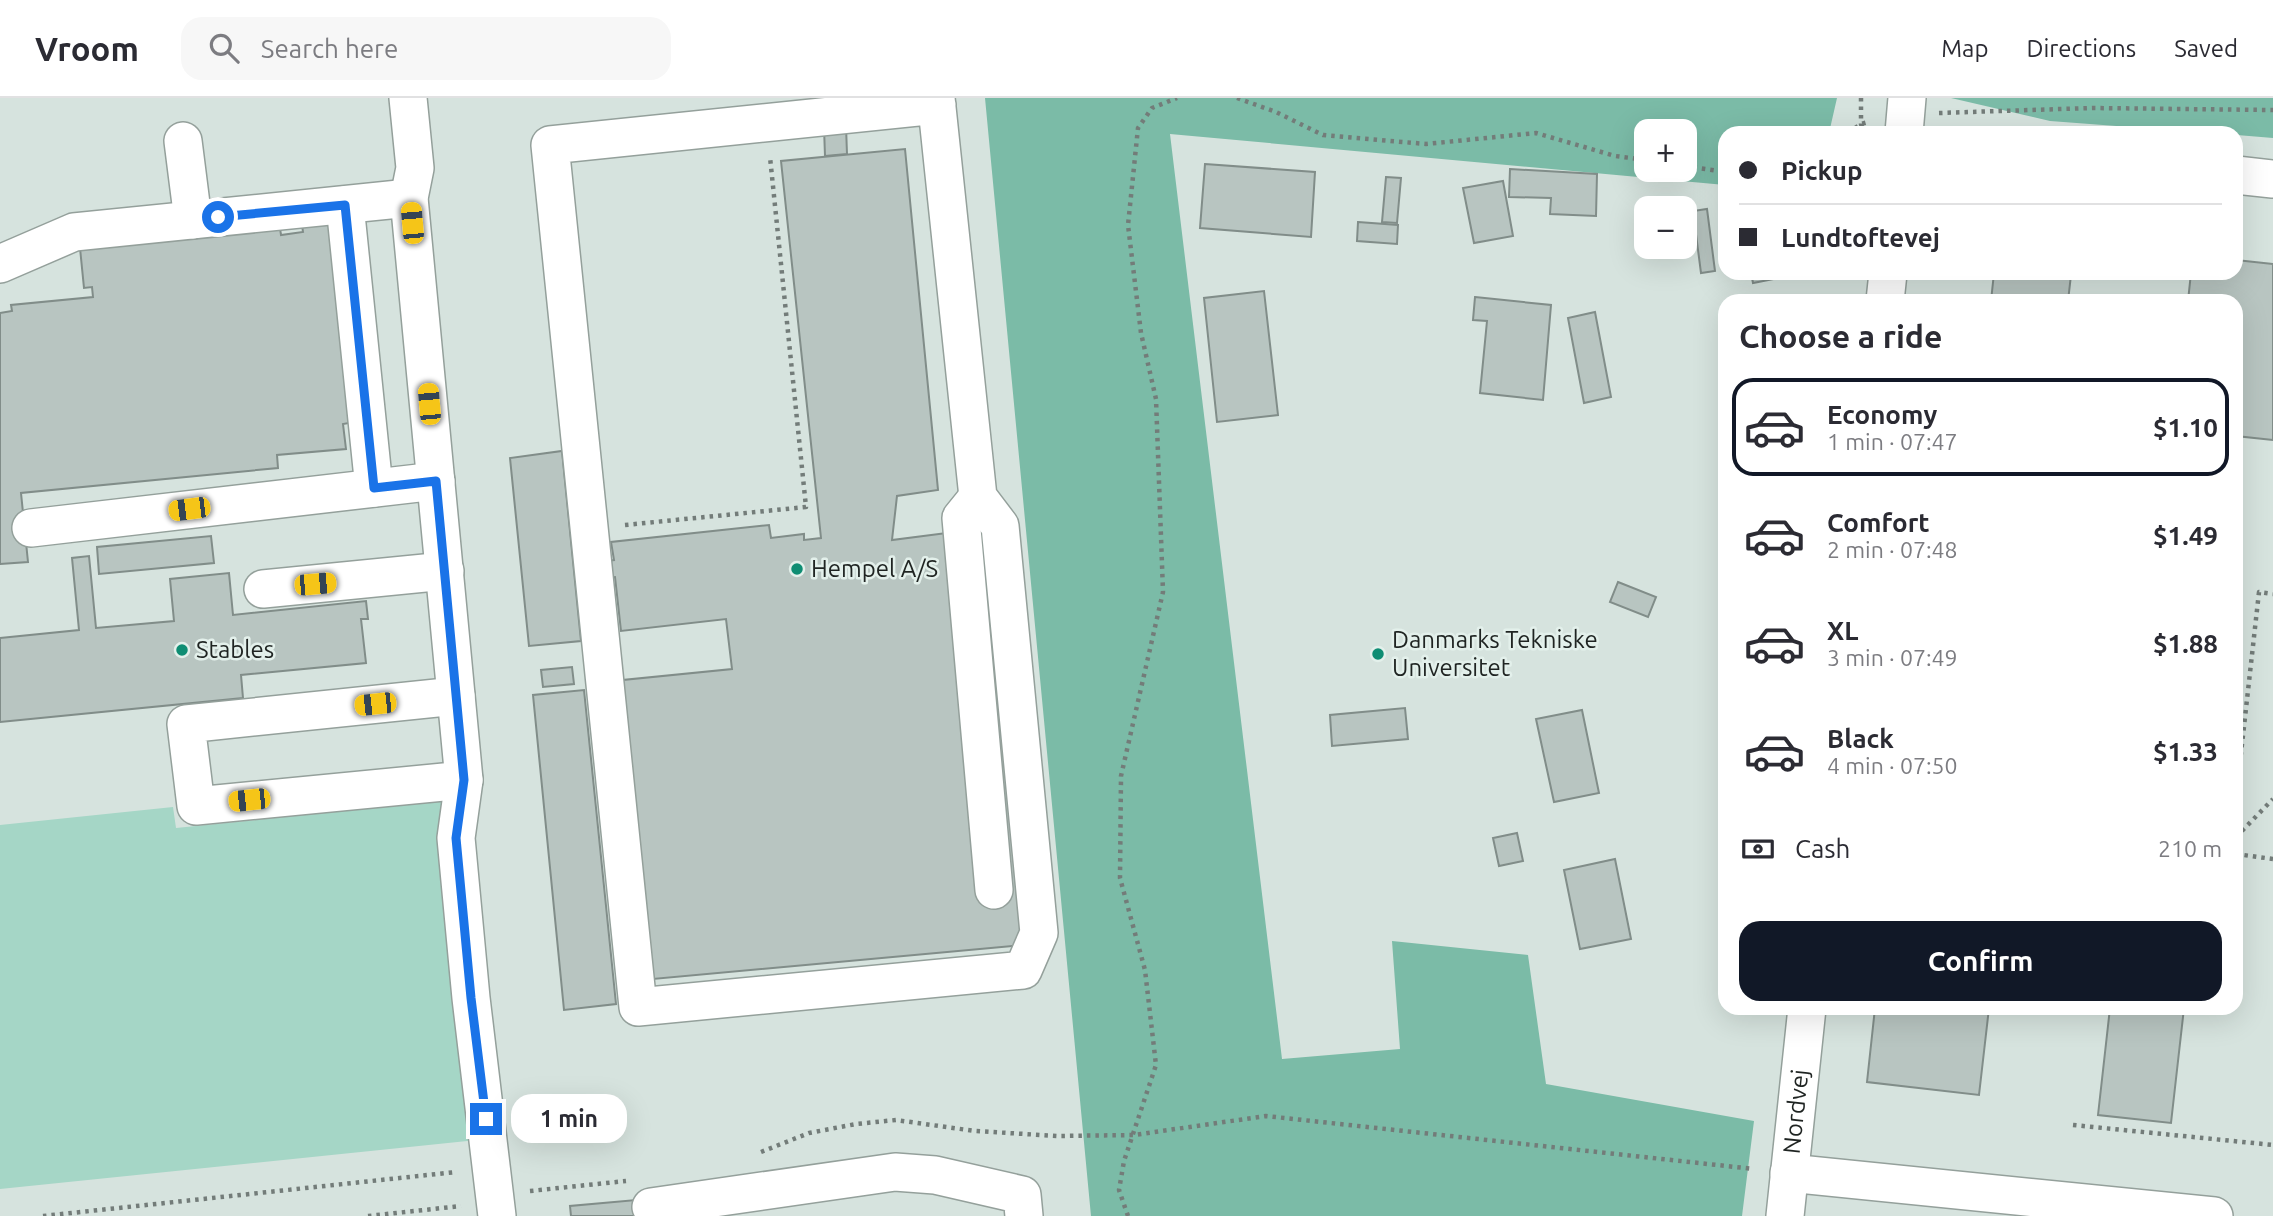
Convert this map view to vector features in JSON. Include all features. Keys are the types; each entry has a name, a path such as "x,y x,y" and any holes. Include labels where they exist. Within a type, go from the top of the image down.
{"street":[{"path":"408,98 415,167 410,198 464,780 456,838 471,998 495,1193"},
{"path":"937,102 978,497 1000,526 1038,933 1023,970 638,1007 550,145 937,102"},
{"path":"183,141 193,220"},
{"path":"2243,176 2273,179"},
{"path":"0,264 74,232 410,198"},
{"path":"345,205 374,488"},
{"path":"31,528 436,481"},
{"path":"978,497 961,518 994,890"},
{"path":"263,589 445,571"},
{"path":"456,696 186,724 196,806 464,780"},
{"name":"Nordvej","path":"1785,1216 1806,1015"},
{"path":"651,1207 895,1172 935,1175 1022,1195 1024,1216"},
{"path":"1789,1173 2214,1216"}],"path":[{"path":"1128,1216 1119,1191 1124,1161 1156,1065 1145,970 1120,878 1121,776 1163,592 1156,399 1141,332 1128,225 1138,128 1152,108 1177,98"},
{"path":"1237,98 1276,112 1323,135 1426,144 1536,133 1615,156 1634,158"},
{"path":"1861,98 1861,124"},
{"path":"1858,126 1906,115 1961,111 2079,108 2273,110"},
{"path":"590,528 806,507 767,121"},
{"path":"1697,168 1718,171"},
{"path":"2243,735 2259,592 2273,594"},
{"path":"2243,830 2273,799"},
{"path":"2243,855 2273,859"},
{"path":"1134,1135 1266,1116 1789,1173"},
{"path":"2073,1125 2273,1145"},
{"path":"43,1216 495,1193"},
{"path":"368,1216 469,1205 495,1193"}],"green space":[{"path":"985,98 1837,98 1831,126 1718,126 1718,184 1692,182 1697,182 1697,119 1634,119 1634,177 1170,134 1282,1059 1400,1049 1392,941 1528,955 1546,1084 1754,1121 1742,1216 1091,1216"},
{"path":"1951,98 2273,98 2273,138 2243,136 2243,126 2116,126 2050,121"},
{"path":"442,801 477,1140 0,1189 0,825 173,807 176,828"}],"building":[{"path":"823,98 845,98 847,154 825,156"},
{"name":"Hempel A/S","path":"905,149 938,490 897,496 892,540 985,528 1024,945 653,979 623,680 732,669 726,619 621,631 615,577 606,578 605,561 614,560 611,542 769,525 771,538 804,534 804,540 821,538 781,161"},
{"path":"1205,164 1315,172 1311,237 1200,228"},
{"path":"1510,169 1597,174 1596,216 1550,214 1551,198 1509,197"},
{"path":"1386,177 1401,178 1397,223 1382,222"},
{"path":"1503,181 1513,236 1474,243 1463,188"},
{"path":"1707,209 1715,271 1701,273 1697,210"},
{"path":"1358,222 1398,225 1397,244 1357,241"},
{"path":"329,223 349,423 343,424 346,449 277,455 278,468 21,493 28,562 0,564 0,313 12,311 11,305 93,297 92,287 84,288 80,248 280,228 281,235 303,232 302,225"},
{"path":"2243,261 2273,264 2273,440 2243,437 2243,294 2189,294 2190,280 2243,280"},
{"path":"1993,280 2070,280 2069,294 1992,294"},
{"path":"1264,291 1278,415 1217,422 1204,298"},
{"path":"1475,297 1551,305 1543,400 1480,393 1487,321 1473,320"},
{"path":"1595,312 1611,397 1584,403 1568,318"},
{"path":"562,451 581,641 529,646 510,458"},
{"path":"211,536 214,563 99,574 97,547"},
{"name":"Stables","path":"89,556 96,628 174,621 170,579 229,573 233,615 366,601 368,619 361,619 366,663 241,675 243,698 0,722 0,638 79,630 72,558"},
{"path":"1618,582 1656,597 1648,617 1610,602"},
{"path":"572,667 574,684 543,687 541,670"},
{"path":"584,690 616,1004 564,1010 533,695"},
{"path":"1405,708 1408,739 1332,746 1330,715"},
{"path":"1582,710 1599,793 1554,802 1536,719"},
{"path":"1517,833 1523,861 1499,866 1493,838"},
{"path":"1615,859 1631,939 1580,949 1564,870"},
{"path":"1874,1015 1988,1015 1979,1095 1867,1082"},
{"path":"2109,1015 2183,1015 2171,1123 2098,1115"},
{"path":"636,1200 638,1216 571,1216 570,1206"}],"place":[{"name":"Hempel A/S","path":"797,569"},
{"name":"Stables","path":"182,650"},
{"name":"Danmarks Tekniske Universitet","path":"1378,654"}],"route":[{"path":"218,217 345,205 374,488 436,481 464,780 456,838 486,1119"}]}
